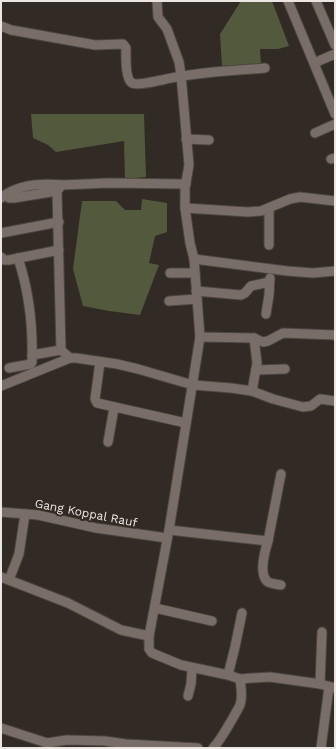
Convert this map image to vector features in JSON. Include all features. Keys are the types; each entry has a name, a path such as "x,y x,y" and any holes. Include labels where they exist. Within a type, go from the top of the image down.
{"street":[{"path":"157,1 158,17 167,29 179,62 181,75 189,165 186,184 185,208 194,259 200,338 168,534 149,636 149,649 152,653 181,665 240,679 270,677 328,686"},
{"path":"288,1 335,114"},
{"path":"316,1 335,45"},
{"path":"1,26 11,30 95,45 123,44 125,45 128,78 131,83 134,84 181,75 266,68"},
{"path":"314,63 335,54"},
{"path":"315,133 335,124"},
{"path":"186,139 209,140"},
{"path":"4,196 14,198 60,188 109,183 186,184"},
{"path":"60,188 58,250 61,350 70,358"},
{"path":"185,208 248,212 261,211 290,199 300,197 335,201"},
{"path":"269,208 269,244"},
{"path":"1,233 58,222"},
{"path":"1,257 4,260 58,250"},
{"path":"9,368 31,364 32,355 29,307 23,273 18,258"},
{"path":"194,259 313,273 335,271"},
{"path":"266,314 269,295 270,268"},
{"path":"170,273 195,273"},
{"path":"169,301 196,295 242,295 251,286 269,282"},
{"path":"200,338 254,338 263,342 283,333 335,335"},
{"path":"252,391 256,370 254,338"},
{"path":"32,355 61,350"},
{"path":"1,386 70,358 76,358 138,369 193,385 252,391 273,399 306,407 311,406 320,399 335,401"},
{"path":"100,362 96,401 100,404 186,423"},
{"path":"256,370 285,369"},
{"path":"108,442 114,408"},
{"path":"281,474 265,552 263,572 265,578 270,583 281,585"},
{"name":"Gang Koppal Rauf","path":"1,512 46,516 96,528 268,541"},
{"path":"25,514 19,554 5,579 62,600 121,630 149,636"},
{"path":"155,608 212,621"},
{"path":"228,675 236,647 242,613"},
{"path":"321,748 328,686 322,632"},
{"path":"188,696 192,668"},
{"path":"212,748 220,738 240,704 240,679"},
{"path":"1,728 47,743 67,740 105,741 126,744 198,748"}],"green space":[{"path":"241,1 272,1 289,46 278,49 260,49 261,64 222,66 220,34"},
{"path":"31,114 144,114 146,177 125,179 124,141 56,152 48,145 33,138"},
{"path":"142,199 167,203 167,232 155,236 149,263 159,265 140,315 83,306 73,269 82,201 116,201 125,210 141,210"}]}
